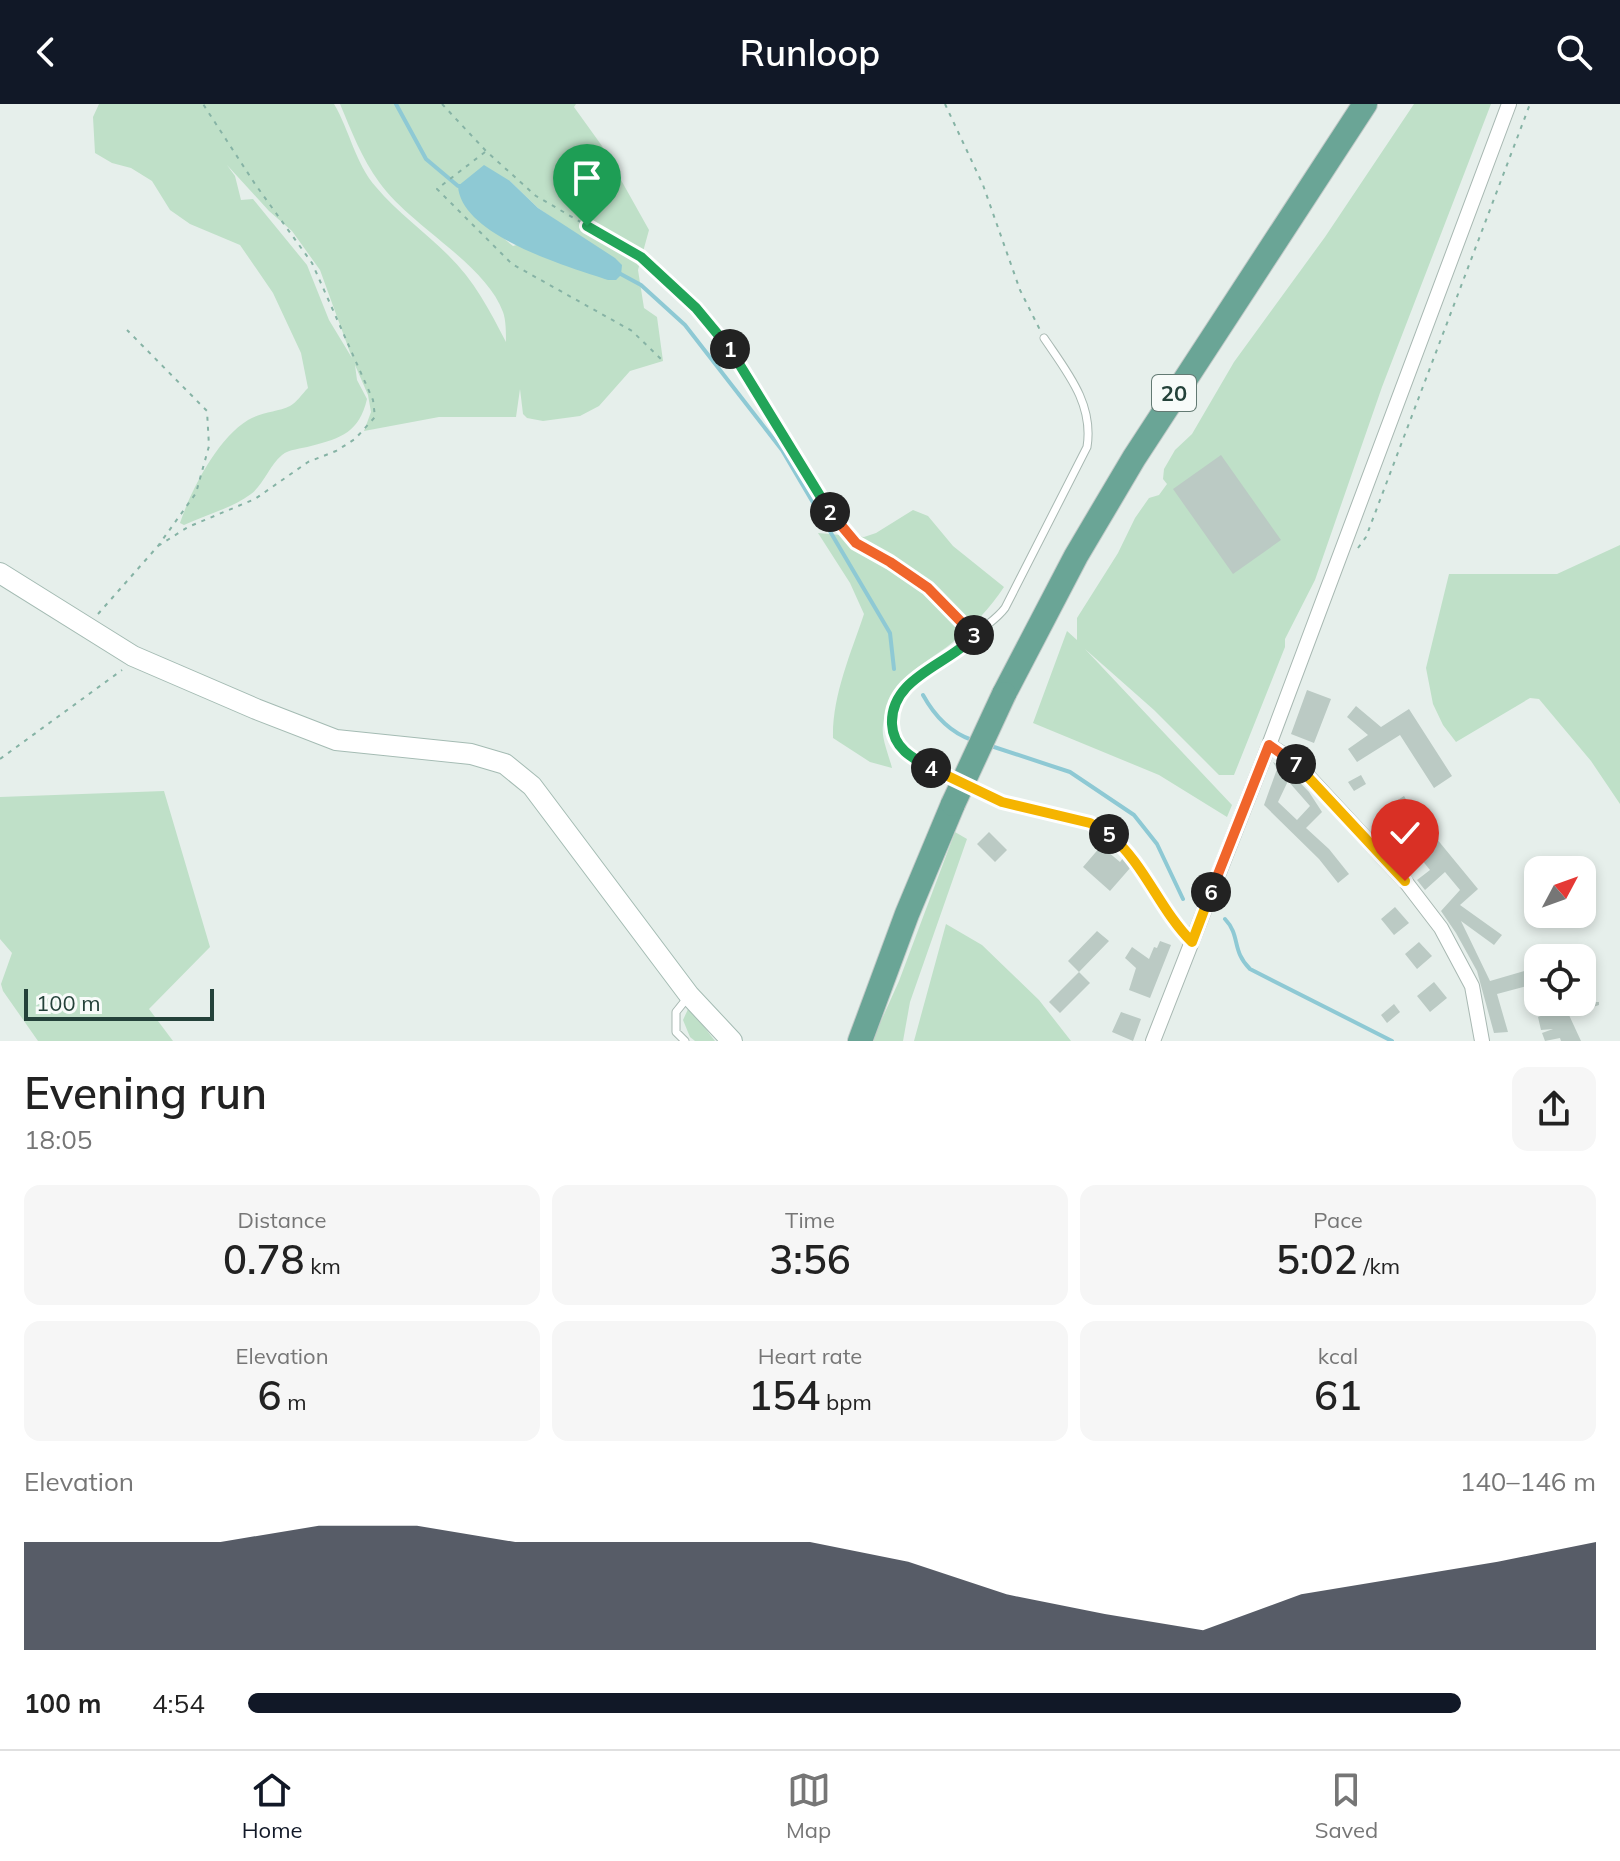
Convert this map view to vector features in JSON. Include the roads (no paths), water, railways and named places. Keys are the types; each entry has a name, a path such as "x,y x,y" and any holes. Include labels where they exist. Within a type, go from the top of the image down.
{"main road":[{"name":"20","path":"860,1041 907,914 953,804 1004,694 1076,556 1134,458 1365,104"}],"street":[{"path":"1153,1041 1269,745 1509,104"},
{"path":"0,573 133,656 336,740 471,754 505,764 532,786 689,995 732,1041"},
{"path":"1269,745 1295,762 1405,881 1441,928 1472,986 1482,1041"}],"lane":[{"path":"1044,338 1085,404 1089,424 1087,447 1005,608 991,624 909,685 897,701 892,725 896,743 909,756 985,796 1103,829 1131,854 1162,907 1192,942"},
{"path":"685,1041 676,1032 676,1012 689,995"}],"water":[{"path":"484,165 510,181 538,208 615,258 622,265 621,275 616,280 608,280 544,258 496,234 477,220 464,204 458,186"}],"waterway":[{"path":"396,104 426,159 461,186"},
{"path":"617,272 641,285 685,325 782,450 890,633 894,669"},
{"path":"923,695 943,722 972,740"},
{"path":"988,745 1070,772 1134,815 1157,844 1183,899"},
{"path":"1225,919 1233,931 1240,956 1250,969 1392,1041"}]}
